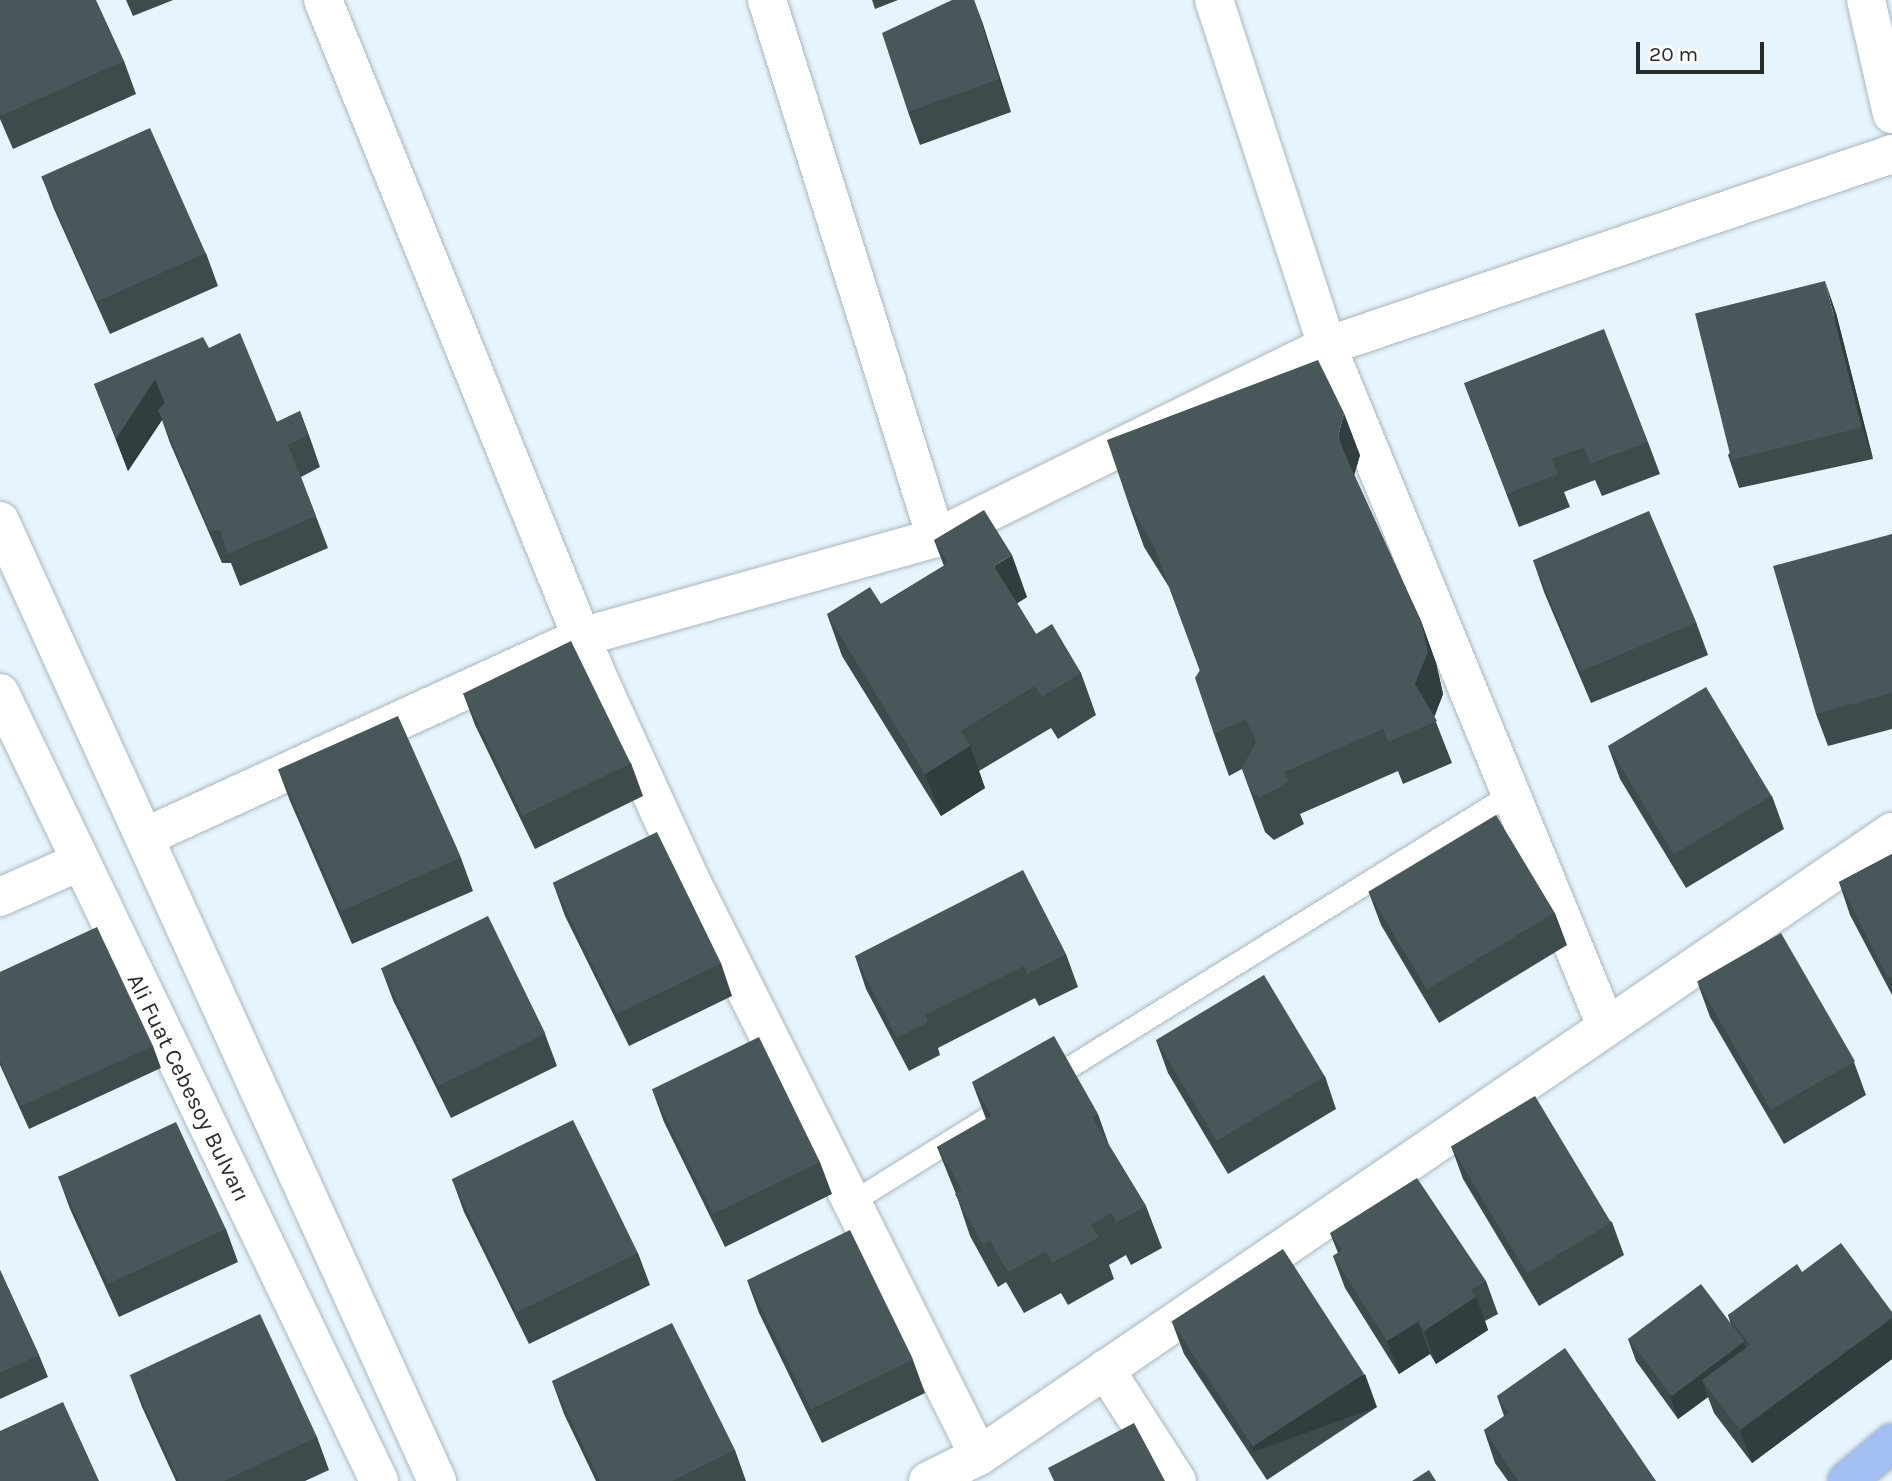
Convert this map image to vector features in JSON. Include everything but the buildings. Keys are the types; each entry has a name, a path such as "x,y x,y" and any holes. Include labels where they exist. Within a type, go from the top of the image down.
{"main road":[{"path":"1847,1481 1892,1443"}],"street":[{"path":"323,0 580,637 690,879 979,1456"},
{"path":"767,0 936,538"},
{"path":"1214,0 1327,346 1606,1026"},
{"path":"1866,0 1892,114"},
{"path":"147,836 580,637 936,538 1327,346 1892,154"},
{"path":"0,521 147,836 437,1481"},
{"name":"Ali Fuat Cebesoy Bulvarı","path":"0,693 379,1481"},
{"path":"928,1481 979,1456 1892,832"},
{"path":"0,897 79,862"},
{"path":"1105,1369 1177,1481"}],"lane":[{"path":"853,1201 1510,794"}]}
